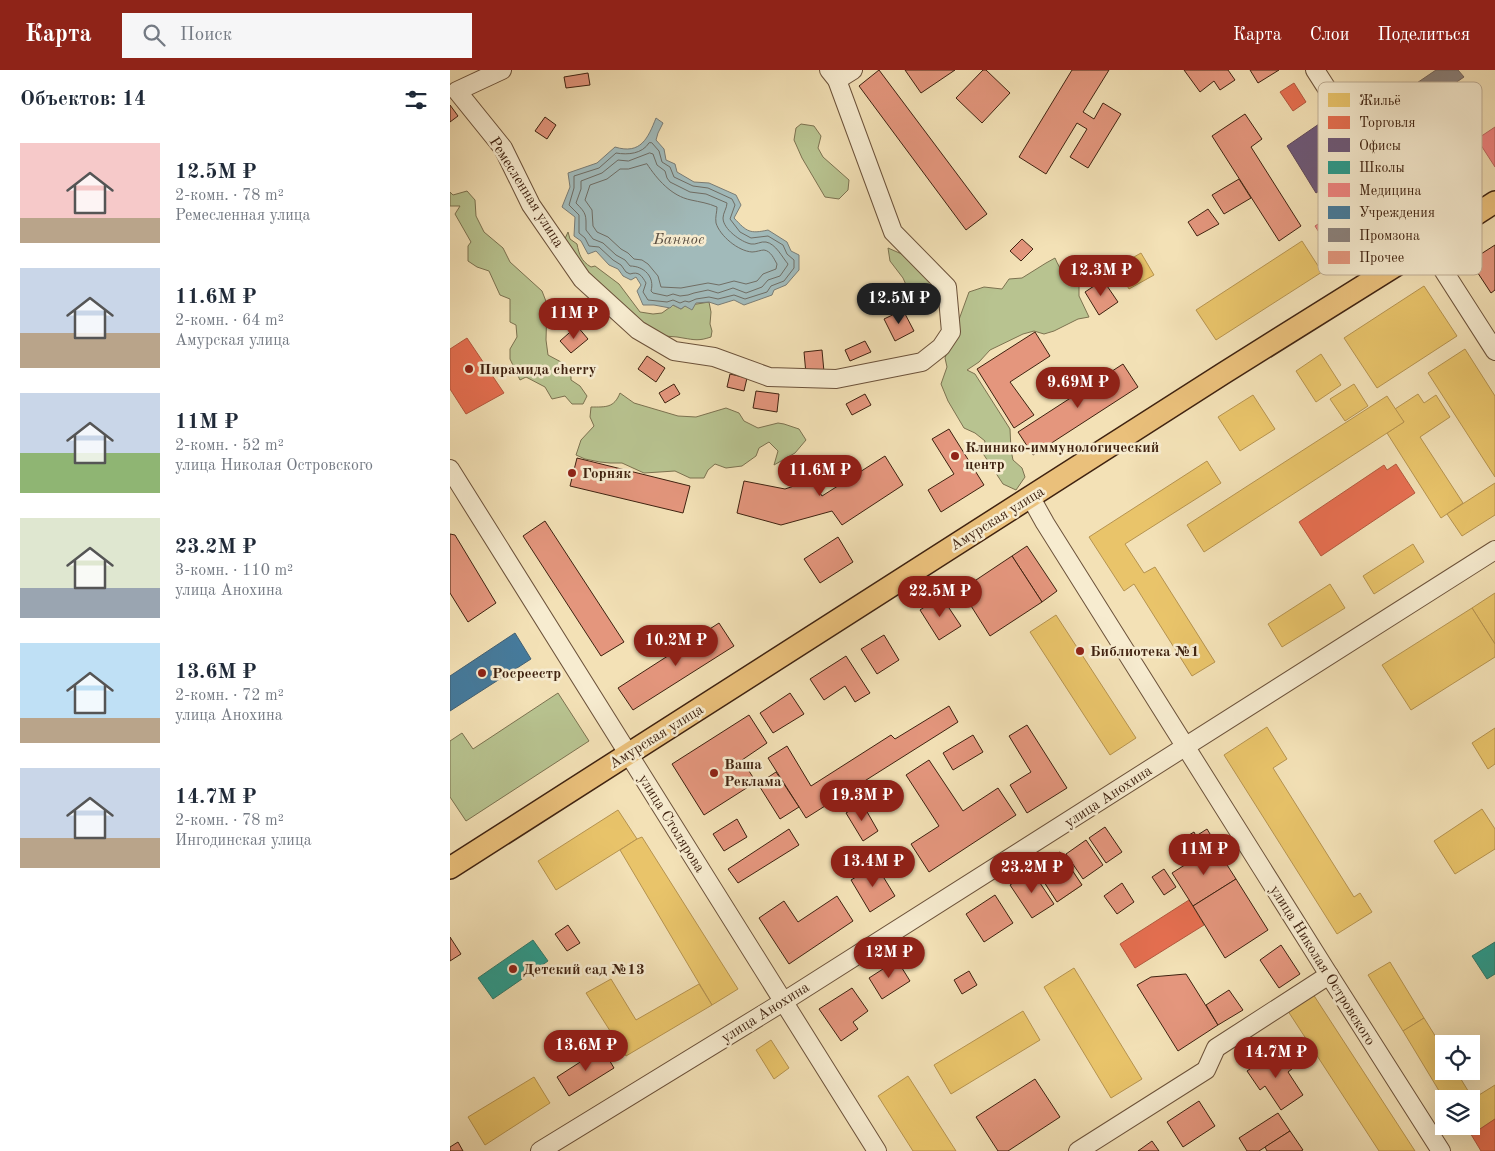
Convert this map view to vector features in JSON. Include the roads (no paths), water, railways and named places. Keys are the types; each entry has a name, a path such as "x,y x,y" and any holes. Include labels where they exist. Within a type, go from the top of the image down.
{"main road":[{"name":"Амурская улица","path":"1482,210 1495,202"},
{"name":"Амурская улица","path":"450,868 1031,498 1224,372 1380,275"}],"street":[{"name":"Ремесленная улица","path":"502,70 457,90 503,148 531,205 582,279 638,330 674,351 714,357 769,377 836,379 922,362 940,347 951,332 947,287 893,232 833,75"},
{"path":"833,75 854,70"},
{"path":"1315,70 1323,82"},
{"path":"1446,275 1495,351"},
{"name":"улица Столярова","path":"450,469 877,1151"},
{"name":"улица Николая Островского","path":"1031,498 1441,1151"},
{"name":"улица Анохина","path":"540,1151 783,1002 1495,550"},
{"path":"1078,1151 1206,1070 1216,1048 1329,975"}],"water":[{"name":"Банное","path":"656,118 663,123 656,140 664,149 666,160 675,164 677,172 694,182 709,183 736,195 741,205 734,218 742,226 753,232 768,230 787,242 791,251 799,255 799,270 786,285 774,290 772,295 744,305 734,300 718,305 709,302 696,303 692,310 685,306 681,309 673,305 670,308 643,305 637,291 641,285 636,277 631,280 623,276 618,269 609,265 596,251 588,254 581,241 574,236 575,217 562,207 570,187 568,173 597,163 615,147 631,149 637,147 650,132"}],"place":[{"name":"Пирамида cherry","path":"469,369"},
{"name":"Клинико-иммунологический центр","path":"955,456"},
{"name":"Горняк","path":"572,473"},
{"name":"Библиотека №1","path":"1080,651"},
{"name":"Росреестр","path":"482,673"},
{"name":"Ваша Реклама","path":"714,773"},
{"name":"Детский сад №13","path":"513,969"}]}
